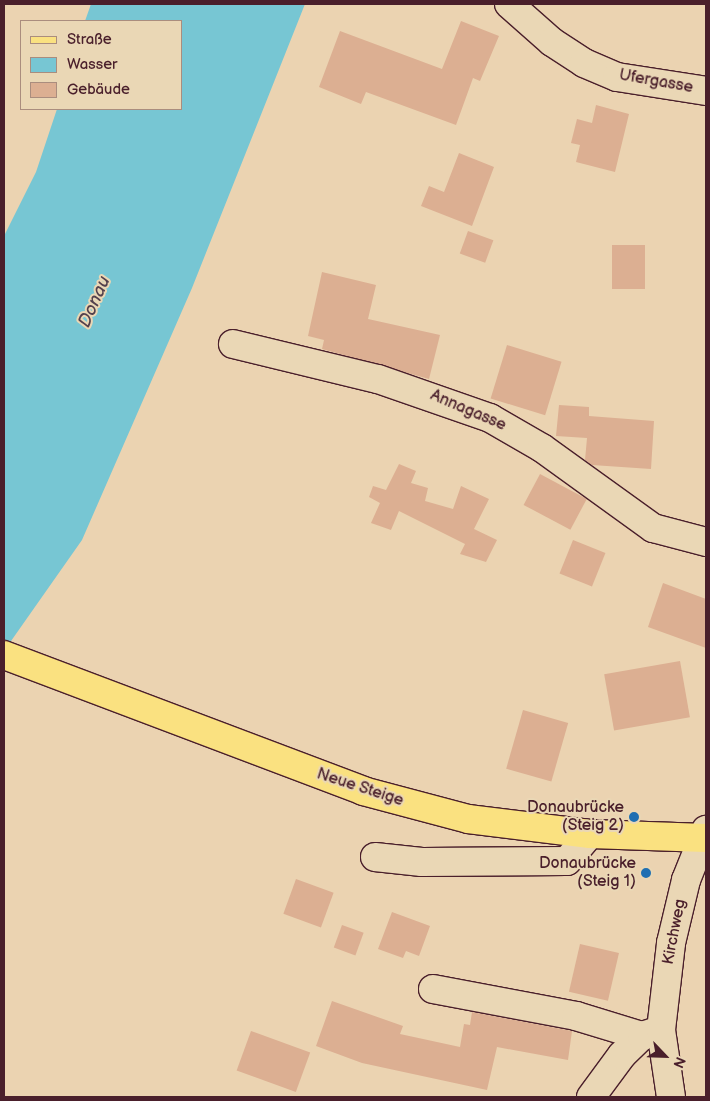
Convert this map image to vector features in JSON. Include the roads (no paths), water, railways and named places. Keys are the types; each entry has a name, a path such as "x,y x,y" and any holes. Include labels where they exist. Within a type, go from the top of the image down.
{"main road":[{"name":"Neue Steige","path":"4,655 363,791 468,819 590,834 705,836"}],"street":[{"name":"Ufergasse","path":"509,4 552,42 584,63 617,77 706,91"},
{"name":"Annagasse","path":"232,344 403,386 490,418 542,448 653,528 706,542"},
{"path":"375,857 422,862 567,861 590,834"},
{"name":"Kirchweg","path":"671,1097 652,1033 686,880 705,836"},
{"path":"434,988 652,1033"},
{"path":"591,1097 622,1055 652,1033"}],"water":[{"name":"Donau","path":"91,4 305,4 192,288 82,540 4,651 4,236 36,172 57,110 182,110 182,20 85,20"}],"place":[{"name":"Donaubrücke (Steig 2)","path":"634,817"},
{"name":"Donaubrücke (Steig 1)","path":"646,873"}]}
